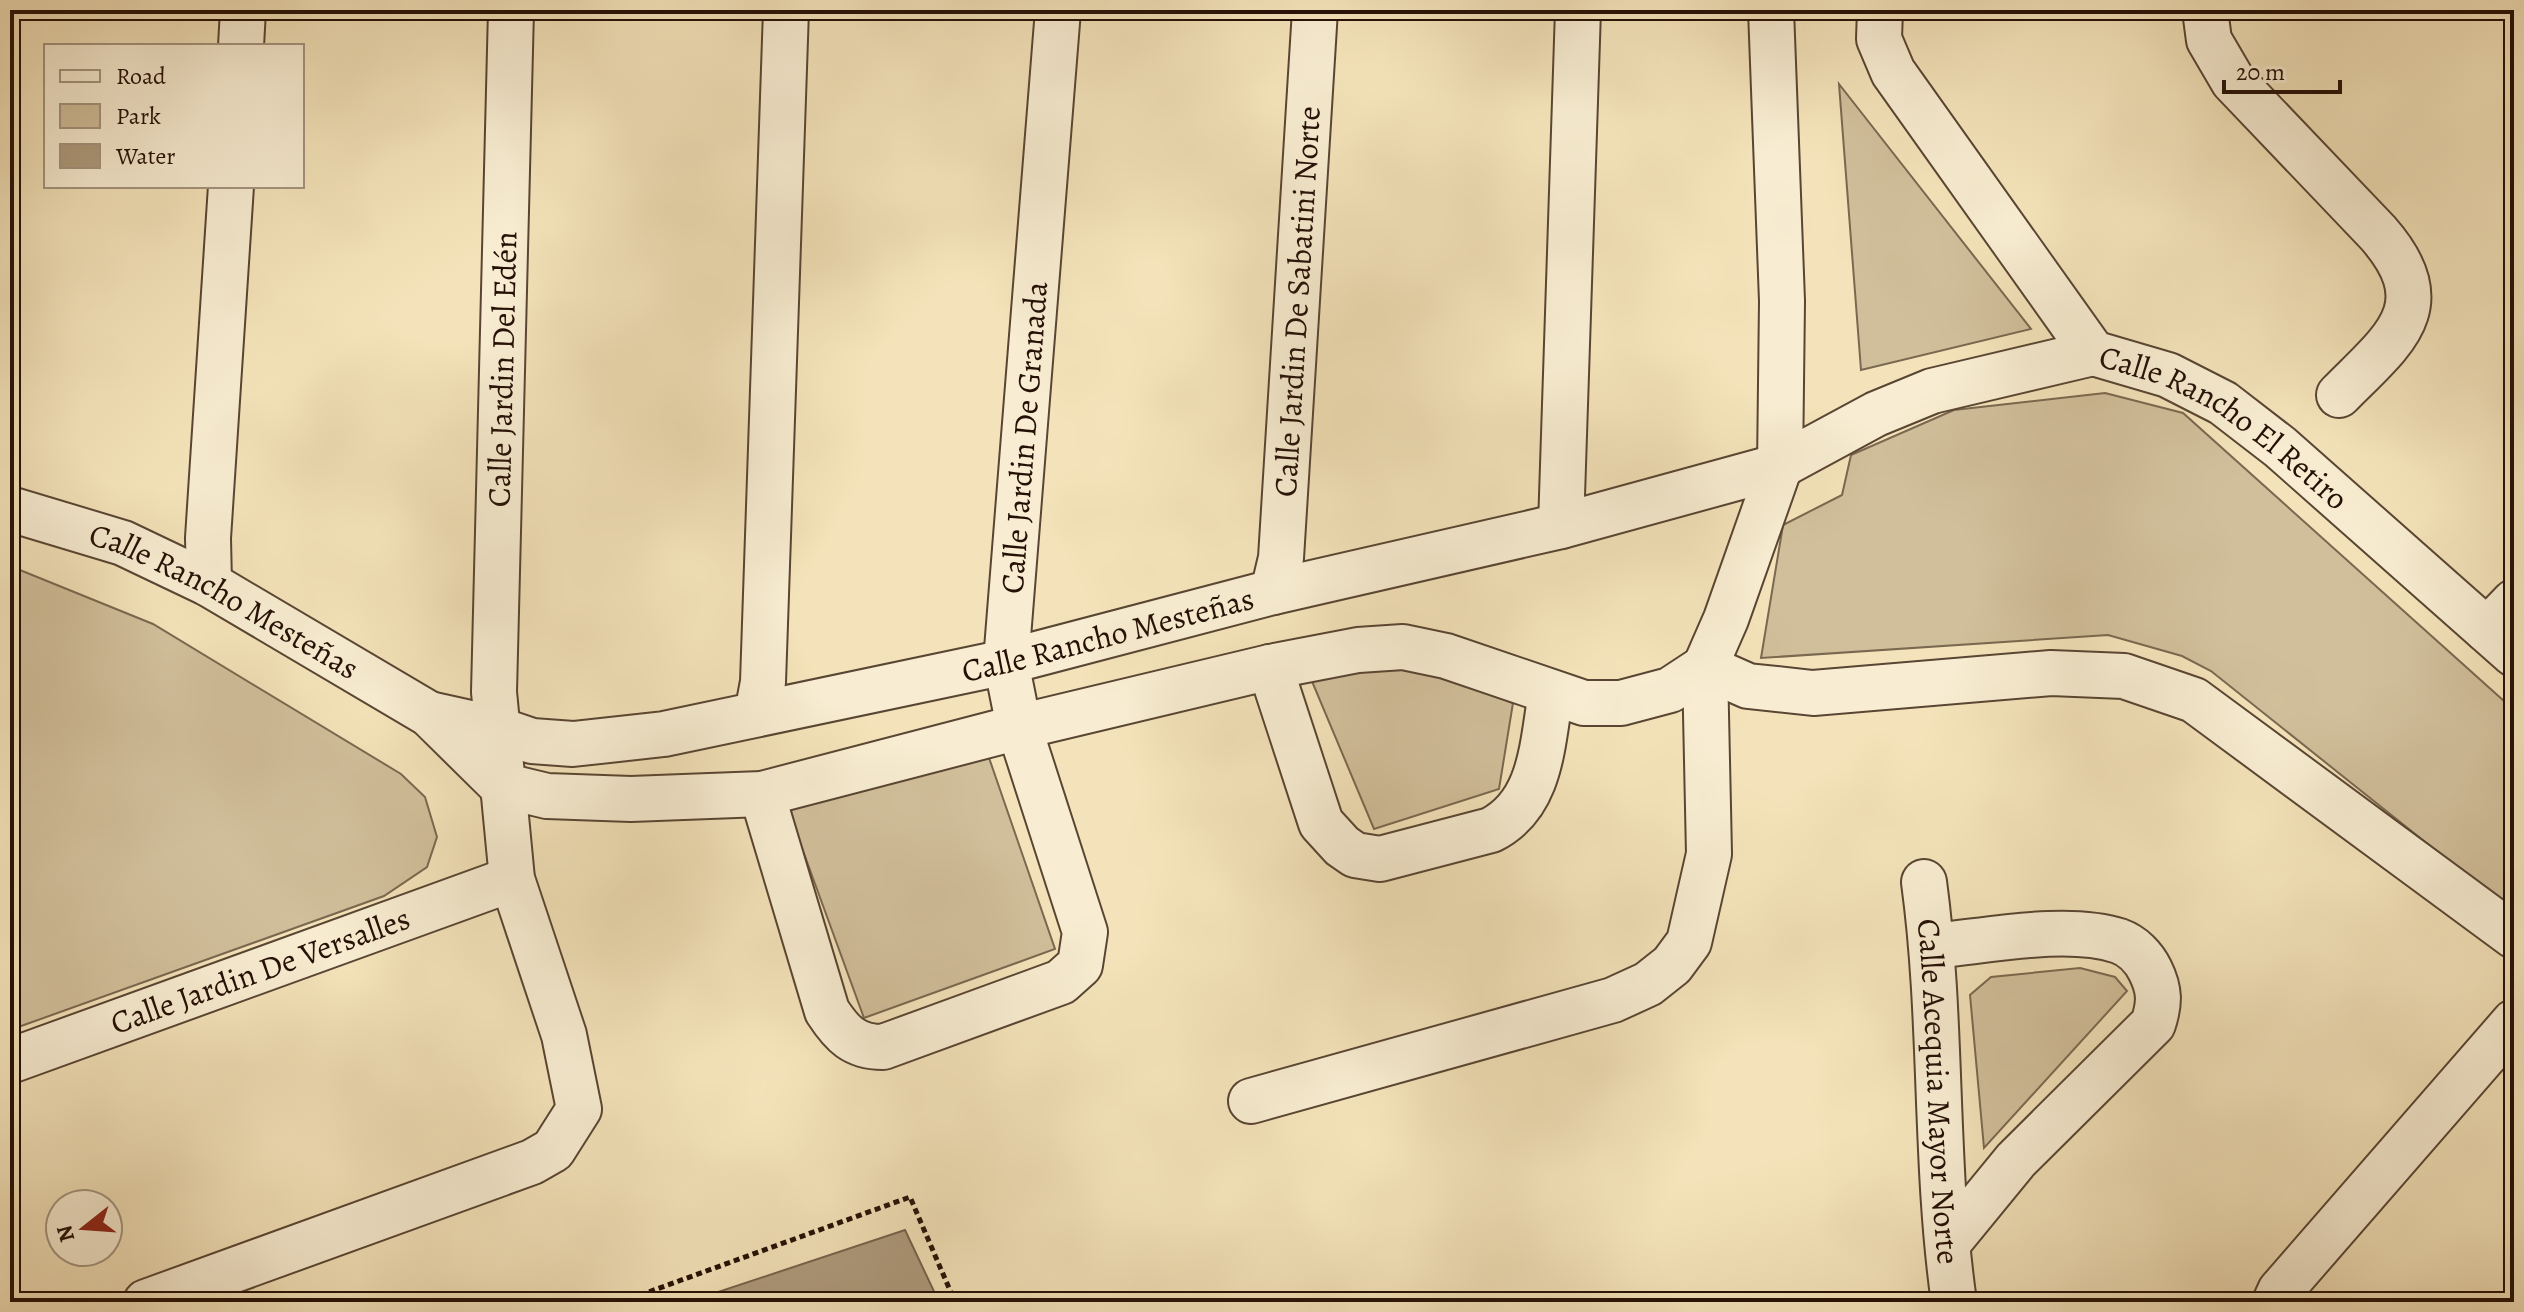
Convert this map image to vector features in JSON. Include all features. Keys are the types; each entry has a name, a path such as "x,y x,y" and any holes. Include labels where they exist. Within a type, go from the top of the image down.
{"street":[{"path":"241,44 243,10"},
{"name":"Calle Jardin Del Edén","path":"146,1302 532,1162 553,1150 579,1109 564,1035 512,879 494,692 511,10"},
{"path":"757,714 763,682 786,10"},
{"name":"Calle Jardin De Granada","path":"762,794 827,1011 850,1040 866,1047 883,1047 1061,982 1080,965 1085,932 1019,727 1006,662 1058,10"},
{"name":"Calle Jardin De Sabatini Norte","path":"1273,592 1281,558 1315,10"},
{"path":"1561,526 1578,10"},
{"path":"1251,1101 1613,1000 1648,984 1672,965 1689,942 1709,854 1705,667 1726,619 1780,466 1782,301 1771,10"},
{"name":"Calle Rancho El Retiro","path":"1880,10 1879,39 1893,72 2093,353 2168,375 2223,403 2505,629"},
{"path":"2205,10 2209,40 2233,81 2385,241 2403,270 2409,296 2406,317 2397,336 2339,395"},
{"path":"209,584 208,538 231,188"},
{"name":"Calle Rancho Mesteñas","path":"429,714 497,729 532,741 573,744 664,734 1006,662 1273,592 1561,526 1780,466 1876,414 1932,391 1972,379 2093,353"},
{"name":"Calle Rancho Mesteñas","path":"10,509 123,543 209,584 429,714 501,785"},
{"path":"501,785 547,796 603,798 762,794 1019,727 1270,667 1358,650 1403,647 1446,656 1584,703 1621,703 1670,690 1705,667"},
{"path":"1270,667 1321,823 1342,846 1368,859 1491,830 1505,823 1521,808 1533,788 1551,693"},
{"path":"1705,667 1748,686 1813,693 2051,673 2124,676 2194,700 2514,936"},
{"name":"Calle Jardin De Versalles","path":"10,1061 512,879"},
{"name":"Calle Acequia Mayor Norte","path":"1924,882 1933,946 1948,1243 1954,1302"},
{"path":"1933,946 2046,936 2121,941 2137,952 2158,986 2159,1007 2153,1024 2016,1160 1948,1243"},
{"path":"2275,1302 2280,1291 2514,1022"}],"path":[{"path":"621,1302 910,1197 955,1302"}],"green space":[{"path":"1839,84 2031,329 1861,370"},
{"path":"2105,393 2183,413 2514,710 2514,913 2211,671 2182,656 2108,635 1761,658 1783,525 1842,495 1851,455 1954,410"},
{"path":"10,566 153,624 401,774 425,797 437,837 427,867 384,896 10,1030"},
{"path":"1408,664 1513,703 1499,789 1374,829 1311,679"},
{"path":"987,752 1055,949 864,1018 787,807"},
{"path":"2080,968 2115,977 2127,991 1984,1148 1970,995 1991,977"}],"water":[{"path":"905,1230 939,1302 688,1302"}]}
